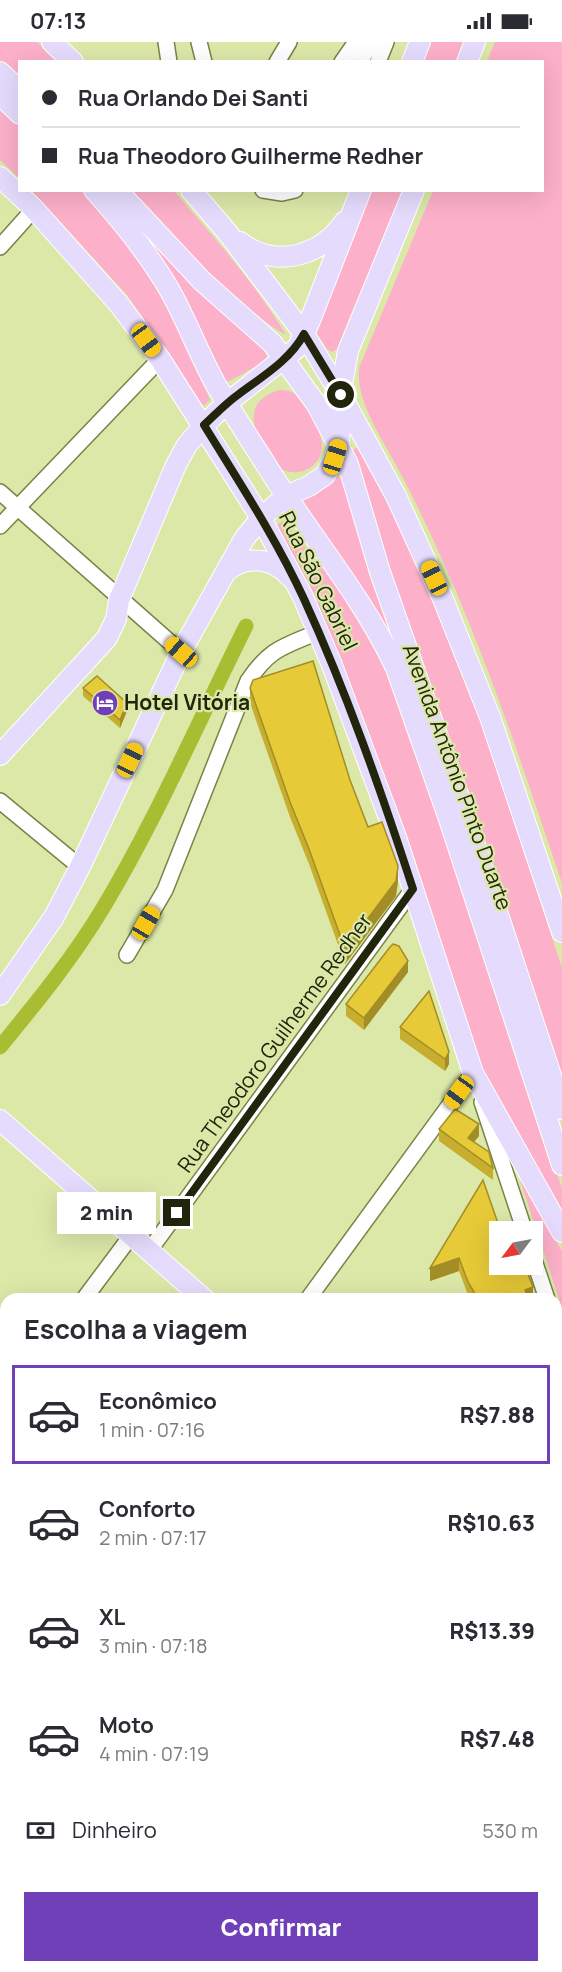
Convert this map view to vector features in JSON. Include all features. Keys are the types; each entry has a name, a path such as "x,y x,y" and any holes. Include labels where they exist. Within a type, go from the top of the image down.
{"main road":[{"path":"52,42 71,60"},
{"path":"413,60 420,42"},
{"path":"468,60 475,42"},
{"path":"0,72 18,89"},
{"path":"0,95 18,112"},
{"name":"Rua São Gabriel","path":"0,177 34,209 118,303 160,359 204,425 261,518 318,632 361,741 413,889 473,1073 562,1232"},
{"name":"Avenida Antônio Pinto Duarte","path":"96,192 141,246 167,286 227,403 286,496 367,613 396,668 453,830 562,1165"},
{"name":"Avenida Antônio Pinto Duarte","path":"119,192 202,282 259,330 285,359 317,405 339,446 355,486 380,572 465,814 562,1109"},
{"path":"193,192 227,232 304,334 341,395 396,496 443,599 490,717 562,932"},
{"path":"0,755 107,638 116,619 119,600 176,465 187,445 227,403 295,350 304,334 360,192"},
{"path":"0,995 54,917 80,867 181,652 244,539 261,518 286,496 309,486 325,475 335,457 339,446 341,395 348,351 413,192"},
{"path":"227,232 252,251 266,256 295,255 310,251 327,240 353,209"},
{"path":"222,576 236,564 256,560 272,564 287,573 296,584"},
{"path":"0,1120 197,1293"}],"street":[{"path":"166,42 169,60"},
{"path":"199,42 204,60"},
{"path":"278,60 289,42"},
{"path":"343,60 356,42"},
{"path":"361,60 372,42"},
{"path":"379,60 386,42"},
{"path":"0,247 34,209"},
{"path":"0,526 160,359"},
{"path":"0,492 119,600 181,652"},
{"path":"127,955 165,890 248,681 260,663 273,651 318,632"},
{"path":"0,801 80,867"},
{"name":"Rua Theodoro Guilherme Redher","path":"149,1251 413,889"},
{"path":"312,1293 473,1073"},
{"name":"Rua São Gabriel","path":"473,1073 521,1221"},
{"path":"88,1293 131,1236"},
{"path":"539,1275 545,1293"}],"shaded area":[{"path":"0,42 37,42 56,60 18,60 18,79 0,61"},
{"path":"430,42 463,42 456,60 423,60"},
{"path":"495,42 562,42 562,883 508,726 469,623 425,522 372,422 359,381 359,368 433,192 544,192 544,60 487,60"},
{"path":"0,104 18,123 18,177 0,160"},
{"path":"33,192 86,192 136,252 168,306 210,400 203,406 127,295"},
{"path":"129,192 175,192 247,278 286,335 263,321 242,304 183,249"},
{"path":"369,192 403,192 339,348 332,352 327,349 315,331"},
{"path":"156,245 266,349 268,354 265,361 225,382 153,248"},
{"path":"279,390 293,393 301,399 314,419 322,441 318,460 302,471 281,469 258,437 254,415 257,405 265,396"},
{"path":"358,447 388,501 435,602 481,721 562,968 562,1086 388,568 363,476 353,450"},
{"path":"336,476 342,478 402,657 301,506 302,498 321,490"},
{"path":"283,521 338,585 363,624 386,668 486,958 562,1189 562,1216 479,1063 423,889 370,736 342,666 276,526"},
{"path":"519,1177 562,1251 562,1293 557,1293 543,1250 543,1221 533,1221"}],"building":[{"path":"313,661 350,780 368,827 382,822 398,866 396,881 345,949 250,688 253,680"},
{"name":"Hotel Vitória","path":"97,676 127,703 120,720 83,688"},
{"path":"393,944 399,946 408,961 364,1018 346,1004"},
{"path":"429,991 449,1052 445,1059 400,1027"},
{"path":"455,1109 479,1124 468,1138 489,1152 493,1168 439,1129"},
{"path":"483,1180 497,1221 489,1221 489,1275 528,1275 533,1287 525,1290 526,1293 474,1293 459,1258 430,1268"}],"waterway":[{"path":"0,1047 67,962 123,874 160,804 246,626"}],"place":[{"name":"Hotel Vitória","path":"105,703"}],"route":[{"path":"177,1213 413,889 361,741 303,597 261,518 204,425 227,403 295,350 304,334 341,395"}]}
